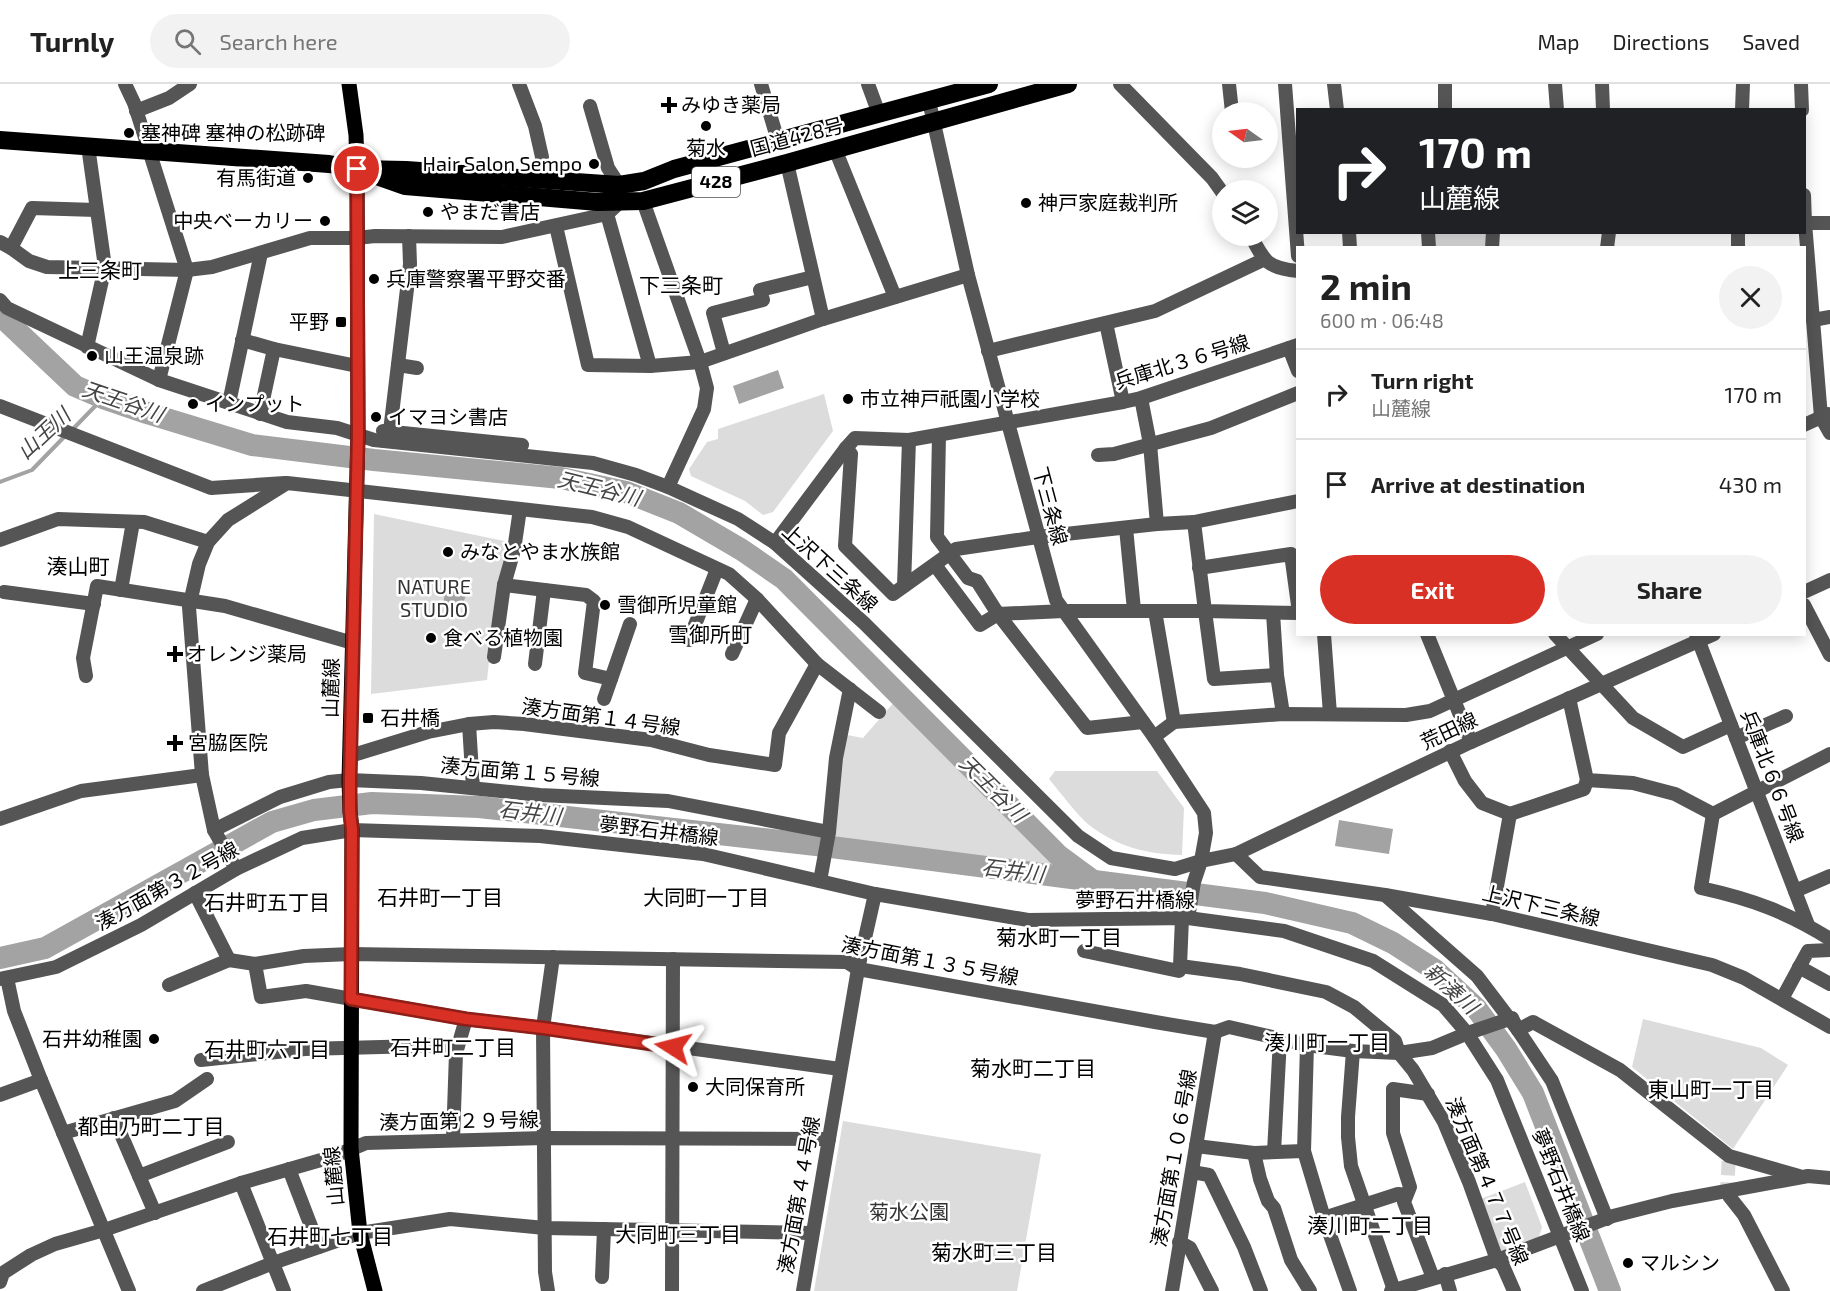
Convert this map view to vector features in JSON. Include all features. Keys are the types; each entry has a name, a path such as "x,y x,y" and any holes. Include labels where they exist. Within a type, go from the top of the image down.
{"highway":[{"name":"国道428号","path":"357,169 405,186 598,202 674,169 989,84"},
{"name":"国道428号","path":"0,140 328,164 357,169 406,170 541,180 620,193 643,201 934,122 1027,90 1068,84"}],"main road":[{"name":"山麓線","path":"349,84 356,135 357,169 358,434 350,756 352,830 351,1149 360,1233 375,1291"}],"street":[{"path":"125,84 150,152 188,270 159,380"},
{"path":"136,111 169,98 190,84"},
{"path":"519,84 535,126 543,157 541,180"},
{"path":"762,84 778,141"},
{"path":"868,84 879,114"},
{"path":"1120,84 1213,180"},
{"path":"1229,84 1231,102"},
{"path":"1284,84 1296,213"},
{"path":"1334,84 1337,108"},
{"path":"1445,84 1445,108"},
{"path":"1555,84 1557,108"},
{"path":"1602,84 1603,108"},
{"path":"1742,108 1743,84"},
{"path":"1802,84 1802,108"},
{"name":"下三条線","path":"928,101 968,275 1056,600 1154,736 1204,813 1206,833 1187,914 1180,966"},
{"path":"96,210 32,208 6,245 29,261 47,267 188,270 212,267 310,238 502,237 556,226 607,214 620,193 608,168 590,106"},
{"path":"87,146 105,267 87,346"},
{"path":"835,149 895,297"},
{"path":"787,163 823,319"},
{"path":"643,201 707,388 704,409 669,487"},
{"path":"607,214 650,366"},
{"path":"1806,223 1830,223"},
{"path":"556,226 588,365 650,366 700,362 823,319 968,275"},
{"path":"1806,234 1813,320 1830,433"},
{"path":"390,431 410,264 409,236"},
{"path":"1256,246 1263,260 1281,270 1296,271"},
{"path":"229,403 261,252"},
{"path":"988,351 1155,311 1263,260"},
{"path":"724,353 713,313 763,300 760,290 813,277"},
{"name":"上沢下三条線","path":"3,309 159,380 287,422 337,428 374,440 593,463 636,474 669,487 738,519 775,543 864,623 1078,837 1111,858 1175,869 1201,861"},
{"path":"1813,320 1830,316"},
{"path":"1106,323 1123,402"},
{"path":"242,340 357,366"},
{"name":"兵庫北３６号線","path":"846,448 855,438 909,440 1141,398 1293,347"},
{"path":"260,414 274,349"},
{"path":"398,365 417,368"},
{"path":"1098,455 1114,454 1211,428 1296,394"},
{"path":"1141,398 1150,444 1157,524"},
{"path":"0,406 211,488 287,483 592,517 628,527 729,574 757,599 817,664 879,712"},
{"path":"1806,424 1826,415"},
{"path":"358,434 390,431 522,445"},
{"path":"939,435 937,537 968,578 977,581 998,614 1087,728 1143,722"},
{"path":"904,586 909,440"},
{"path":"775,543 846,448 851,454 845,546 894,594 956,549 1038,537 1194,522 1296,501"},
{"path":"236,869 214,830 202,775 189,607 199,564 208,542 228,520 287,483"},
{"path":"494,657 504,585 514,550 520,509"},
{"path":"0,540 58,519 144,522 208,542"},
{"path":"121,590 133,522"},
{"path":"1194,522 1214,679 1277,675"},
{"path":"1126,528 1134,610"},
{"path":"1199,568 1291,554 1296,590"},
{"path":"935,565 980,625 998,614 1064,611 1296,613"},
{"path":"689,640 717,569"},
{"path":"1806,591 1830,580"},
{"path":"504,585 586,595 594,601 585,673 610,679"},
{"path":"86,676 83,658 98,586 225,606 353,643"},
{"path":"535,664 544,590"},
{"path":"4,592 94,604"},
{"path":"732,654 757,599"},
{"path":"1806,609 1830,655"},
{"path":"1155,610 1174,722"},
{"path":"1273,613 1277,675 1283,714"},
{"path":"604,699 630,624"},
{"path":"1324,636 1330,714"},
{"path":"1428,636 1471,742"},
{"path":"1557,636 1633,718 1683,747 1786,716"},
{"path":"1154,736 1174,722 1283,714 1406,715 1430,711 1593,636"},
{"name":"荒田線","path":"1201,861 1236,855 1450,751 1601,684 1697,638"},
{"name":"兵庫北６６号線","path":"1697,638 1808,925"},
{"name":"湊方面第１４号線","path":"350,756 428,732 494,722 651,740 709,755 775,765 779,733 817,664"},
{"path":"820,881 829,832 836,758 850,689"},
{"path":"1450,751 1465,781 1482,803 1510,814 1584,789 1587,780 1569,698"},
{"path":"469,724 473,788"},
{"path":"1713,814 1830,754"},
{"path":"0,819 81,791 202,775"},
{"path":"1587,780 1633,783 1675,794 1713,814"},
{"name":"湊方面第１５号線","path":"214,830 280,796 329,782 350,785 421,783 540,795 668,801 829,832"},
{"path":"1492,914 1510,814"},
{"path":"1713,814 1701,888 1739,896 1771,907 1808,925 1830,939"},
{"name":"湊方面第３２号線","path":"4,978 56,967 141,925 236,869 302,838 352,830"},
{"name":"夢野石井橋線","path":"352,830 540,836 703,854 875,894 1028,920 1187,914 1284,931 1374,961 1443,1005 1467,1033 1497,1080 1582,1291"},
{"name":"上沢下三条線","path":"1236,855 1260,877 1385,895 1492,914 1712,965 1744,978 1830,1027"},
{"path":"1795,891 1830,876"},
{"path":"170,985 229,960 195,893"},
{"name":"湊方面第４４号線","path":"803,1291 858,969 875,894"},
{"path":"1385,895 1477,976 1518,1030 1551,1081 1606,1219"},
{"path":"1782,999 1808,951 1830,950"},
{"name":"湊方面第４７７号線","path":"1084,951 1179,971 1180,966 1240,974 1326,992 1354,1007 1395,1041 1400,1053 1413,1070 1444,1122 1469,1182 1497,1260 1503,1266 1514,1291"},
{"name":"湊方面第１３５号線","path":"229,960 255,964 304,956 351,954 847,962 858,969 1215,1032 1228,1027 1307,1045 1353,1052 1400,1053 1432,1048 1512,1018 1518,1030"},
{"path":"548,1291 545,1272 543,1028 553,957"},
{"path":"672,1291 673,959"},
{"path":"255,964 261,997 306,991 466,1019 840,1069"},
{"path":"1799,967 1830,984"},
{"path":"4,978 14,1011 41,1080 129,1291"},
{"path":"453,1140 456,1053 466,1019"},
{"path":"1518,1030 1533,1022 1620,1070 1729,1156 1803,1178"},
{"name":"湊方面第１０６号線","path":"1172,1291 1215,1032"},
{"path":"1274,1152 1280,1039"},
{"path":"201,1060 305,1049 458,1045"},
{"path":"1307,1045 1304,1151 1324,1218 1350,1291"},
{"path":"1353,1052 1348,1137 1351,1166 1393,1291 1497,1260 1606,1219 1672,1202 1803,1178 1830,1178"},
{"path":"63,1133 176,1101 207,1079"},
{"path":"0,1095 41,1080"},
{"path":"1428,1094 1393,1089 1393,1133 1410,1187 1404,1202 1439,1276 1450,1291"},
{"path":"114,1118 155,1213"},
{"name":"湊方面第２９号線","path":"0,1282 3,1273 31,1255 55,1244 104,1230 241,1183 335,1156 366,1143 544,1138 829,1139"},
{"path":"139,1176 228,1142"},
{"path":"1196,1146 1254,1153 1304,1151"},
{"path":"1254,1153 1260,1179 1268,1201 1274,1208 1291,1260 1310,1291"},
{"path":"289,1169 319,1247"},
{"path":"1192,1172 1209,1175 1244,1247 1261,1291"},
{"path":"241,1183 284,1291"},
{"path":"1324,1218 1398,1194 1406,1195"},
{"path":"1728,1196 1744,1215 1783,1291"},
{"path":"203,1291 273,1263 360,1233 450,1219 545,1228 812,1233"},
{"path":"602,1277 604,1228"},
{"path":"1179,1242 1190,1248 1212,1291"}],"green space":[{"path":"1434,234 1487,234 1486,246 1435,246"},
{"path":"824,394 833,431 773,512 763,515 745,501 691,476 689,469 707,442 718,439 718,429"},
{"name":"NATURE STUDIO","path":"374,514 509,542 497,589 487,680 371,694"},
{"path":"895,701 1068,869 835,842 841,759 847,735 863,738"},
{"path":"1055,771 1157,771 1184,808 1182,855 1144,851 1122,844 1100,833 1079,815 1049,779"},
{"path":"1643,1019 1761,1048 1788,1065 1733,1149 1632,1067"},
{"name":"菊水公園","path":"843,1121 1041,1154 1017,1291 814,1291"},
{"path":"1525,1182 1542,1227 1539,1237 1501,1251 1496,1249 1478,1200"}],"shaded area":[{"path":"778,370 784,388 739,404 733,386"},
{"path":"454,583 462,583 466,595 462,603 452,612 443,605 446,593"},
{"path":"1339,820 1393,829 1389,854 1335,846"}],"waterway":[{"name":"天王谷川","path":"0,315 75,386 147,413 252,445 374,460 561,478 626,492 679,513 742,550 784,579 1058,855 1092,880"},
{"name":"山王川","path":"72,430 103,398"},
{"name":"山王川","path":"0,482 32,470 66,435"},
{"name":"石井川","path":"0,958 45,948 272,822 314,810 372,803 479,807 816,845 1265,903 1352,923 1393,943 1435,970 1476,1008 1506,1049 1533,1093 1610,1291"}],"tunnel":[{"path":"1729,1156 1727,1191 1729,1196"}],"place":[{"name":"みゆき薬局","path":"669,105"},
{"name":"菊水","path":"706,126"},
{"name":"塞神碑 塞神の松跡碑","path":"129,133"},
{"name":"Hair Salon Sempo","path":"594,164"},
{"name":"有馬街道","path":"308,178"},
{"name":"神戸家庭裁判所","path":"1026,203"},
{"name":"やまだ書店","path":"428,212"},
{"name":"中央ベーカリー","path":"325,221"},
{"name":"兵庫警察署平野交番","path":"374,279"},
{"name":"平野","path":"341,322"},
{"name":"山王温泉跡","path":"92,356"},
{"name":"市立神戸祇園小学校","path":"848,399"},
{"name":"インプット","path":"193,404"},
{"name":"イマヨシ書店","path":"376,417"},
{"name":"みなとやま水族館","path":"448,552"},
{"name":"雪御所児童館","path":"605,605"},
{"name":"食べる植物園","path":"431,638"},
{"name":"オレンジ薬局","path":"175,654"},
{"name":"石井橋","path":"368,718"},
{"name":"宮脇医院","path":"175,743"},
{"name":"石井幼稚園","path":"154,1039"},
{"name":"大同保育所","path":"693,1087"},
{"name":"マルシン","path":"1628,1263"}],"district":[{"name":"上三条町","path":"100,271"},
{"name":"下三条町","path":"681,286"},
{"name":"湊山町","path":"78,567"},
{"name":"雪御所町","path":"710,635"},
{"name":"石井町一丁目","path":"440,898"},
{"name":"大同町一丁目","path":"706,898"},
{"name":"石井町五丁目","path":"267,903"},
{"name":"菊水町一丁目","path":"1059,938"},
{"name":"湊川町一丁目","path":"1327,1043"},
{"name":"石井町二丁目","path":"453,1048"},
{"name":"石井町六丁目","path":"267,1050"},
{"name":"菊水町二丁目","path":"1033,1069"},
{"name":"東山町一丁目","path":"1711,1090"},
{"name":"都由乃町二丁目","path":"151,1127"},
{"name":"湊川町二丁目","path":"1370,1226"},
{"name":"大同町三丁目","path":"678,1235"},
{"name":"石井町七丁目","path":"330,1237"},
{"name":"菊水町三丁目","path":"994,1253"}],"route":[{"path":"357,169 358,434 350,780 351,999 466,1019 673,1047"}],"water label":[{"name":"新湊川","path":"1451,989"}]}
